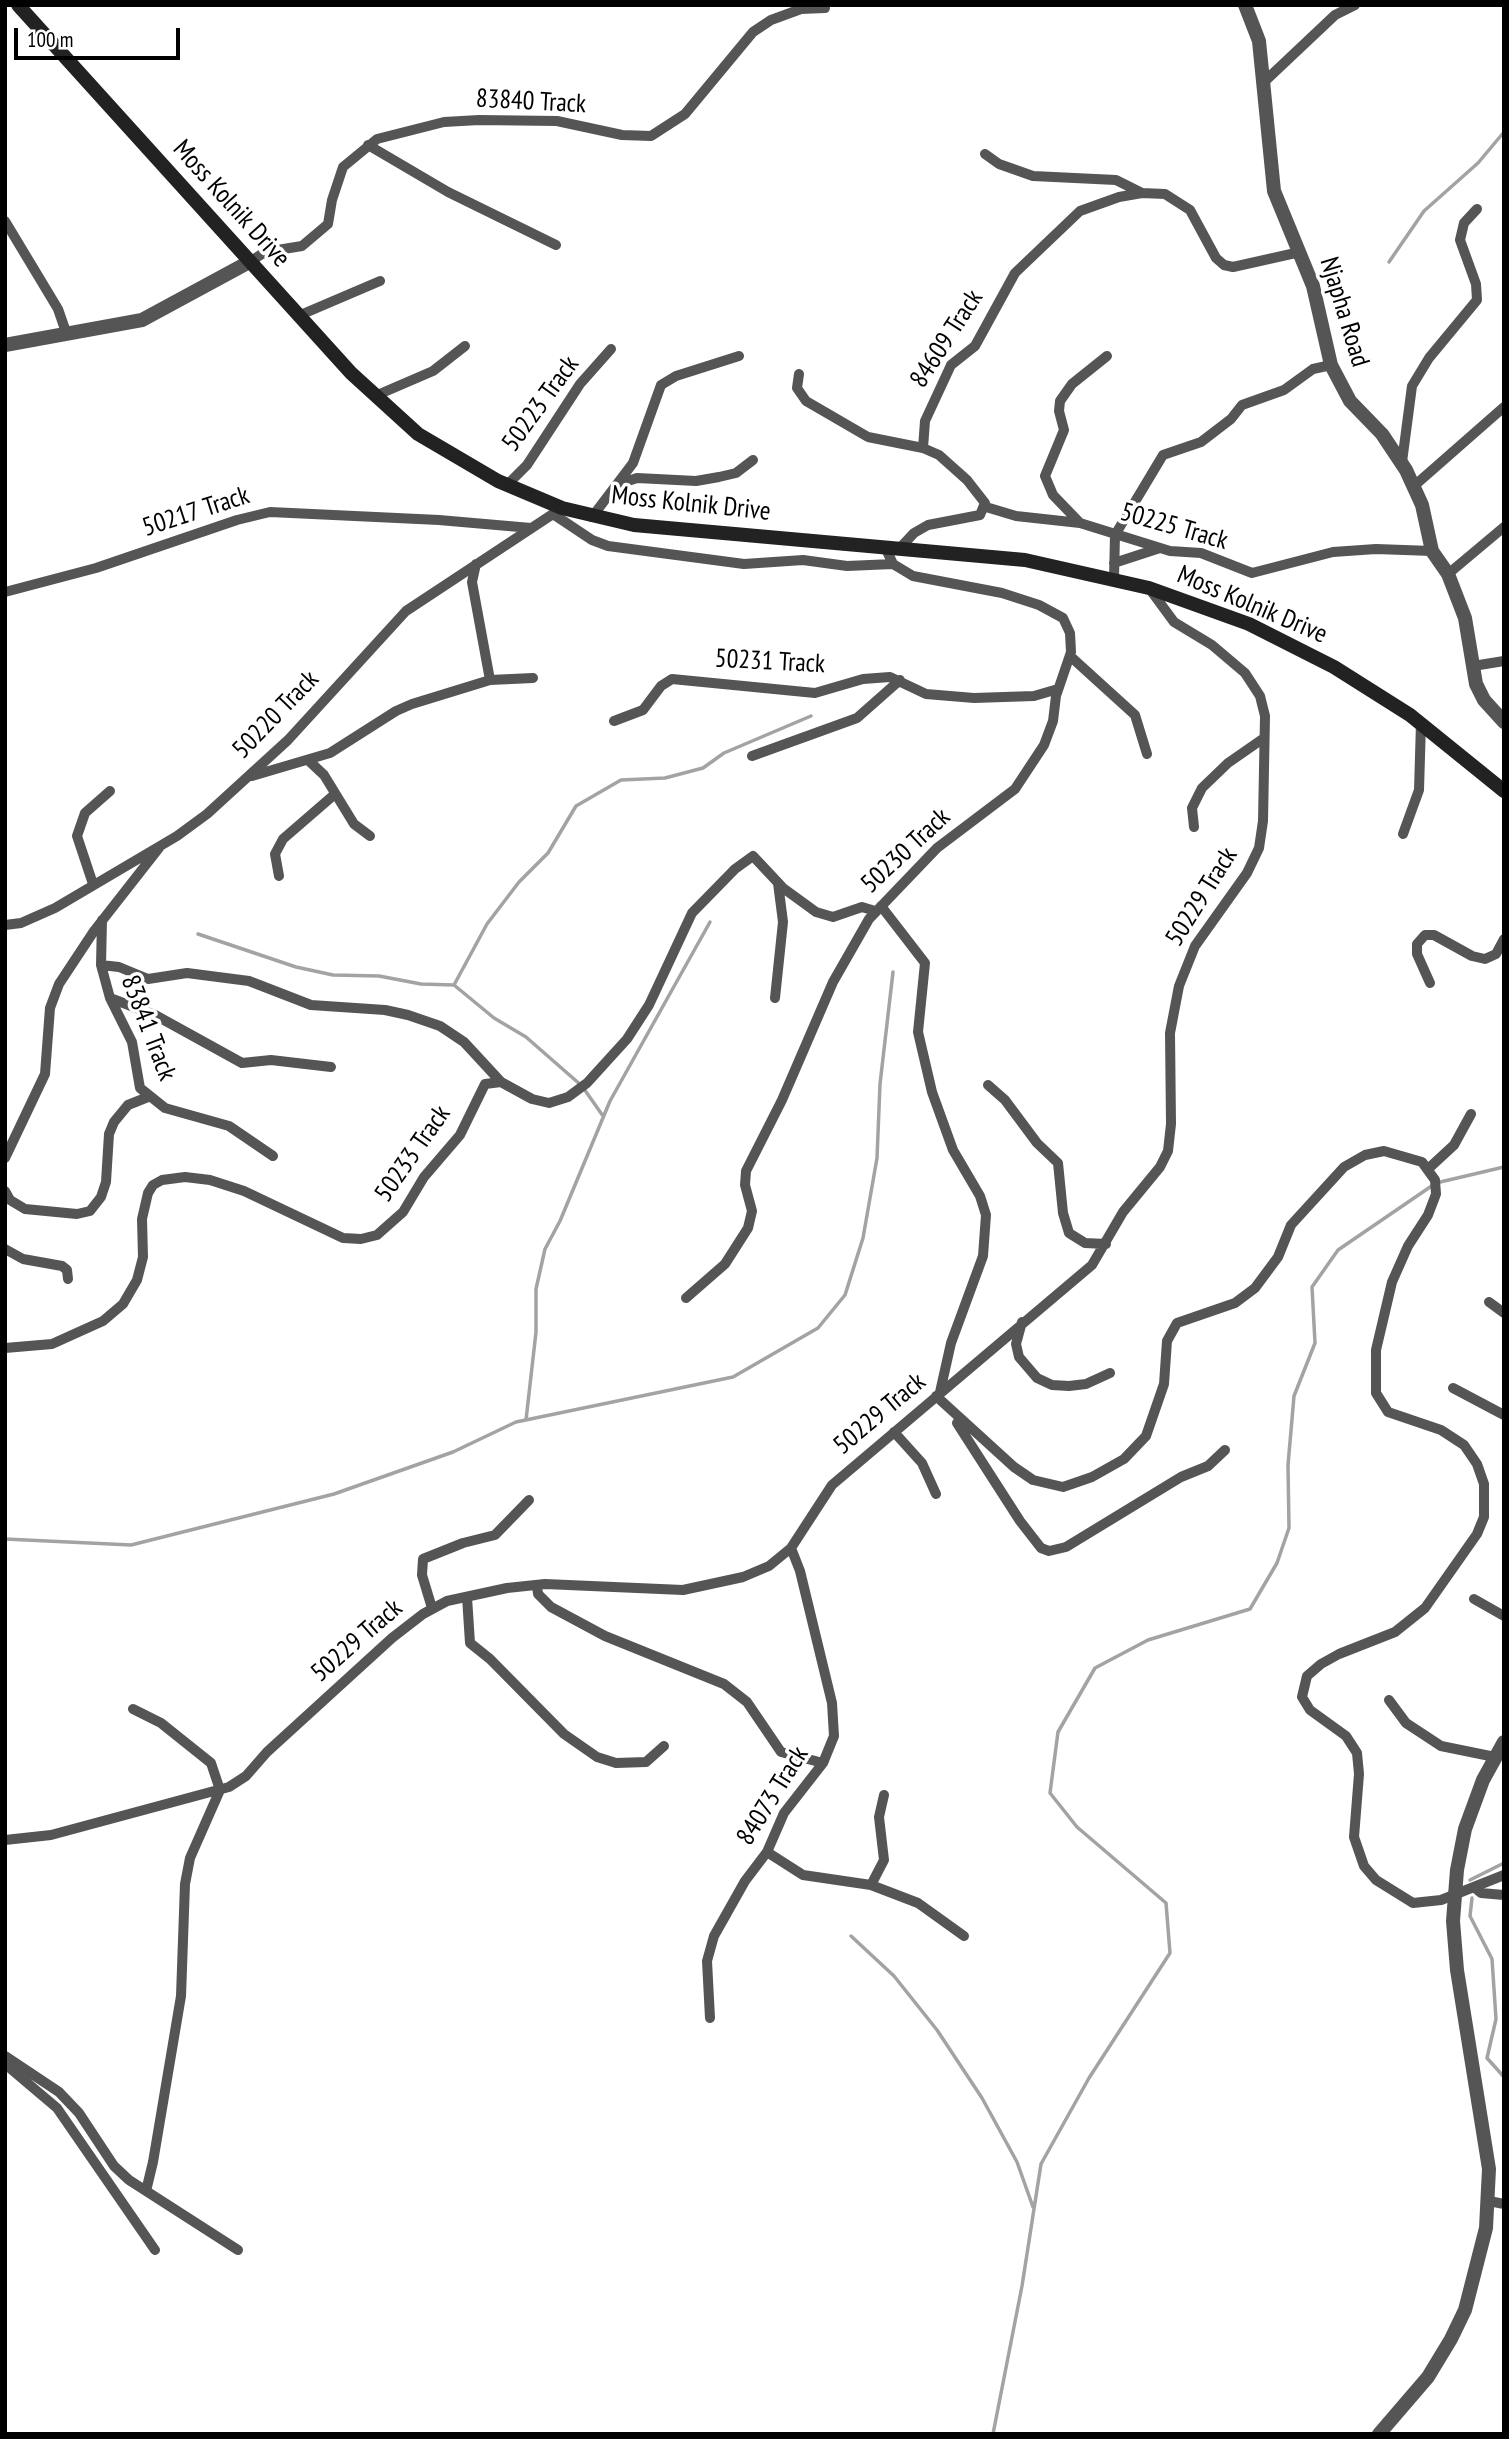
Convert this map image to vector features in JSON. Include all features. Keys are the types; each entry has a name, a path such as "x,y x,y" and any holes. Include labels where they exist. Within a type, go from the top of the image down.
{"main road":[{"name":"Moss Kolnik Drive","path":"18,5 298,316 375,396 418,434 507,485 557,511 666,529 1025,560 1149,588 1225,614 1293,645 1359,681 1421,723 1504,792"}],"street":[{"name":"Njapha Road","path":"1245,5 1258,34 1274,191 1313,286 1331,365 1350,401 1382,434 1402,462 1414,486 1422,505 1433,551 1448,574 1465,618 1480,694 1504,722"},
{"path":"1264,82 1335,15 1356,5"},
{"name":"83840 Track","path":"251,261 265,252 302,246 328,224 332,200 343,167 368,145 425,126 470,120 557,121 622,135 651,136 685,114 753,32 771,20 801,9 825,8"},
{"path":"368,145 449,191 556,245"},
{"path":"985,154 999,164 1033,176 1115,180 1142,193"},
{"name":"84609 Track","path":"923,448 925,421 950,368 975,346 1019,267 1080,211 1094,204 1142,193 1165,194 1185,205 1206,235 1216,258 1224,265 1233,267 1300,252"},
{"path":"1402,462 1412,386 1429,358 1477,300 1476,284 1460,240 1464,223 1477,209"},
{"path":"5,221 58,309 67,335"},
{"path":"5,345 142,320 175,305 251,261"},
{"path":"298,316 380,281"},
{"path":"375,396 433,371 465,346"},
{"name":"50223 Track","path":"507,485 527,465 580,384 611,349"},
{"path":"592,517 634,463 661,385 676,376 739,356"},
{"path":"1080,523 1053,495 1045,476 1064,430 1059,411 1060,401 1072,384 1107,356"},
{"path":"1114,578 1115,535 1163,455 1182,446 1201,442 1231,419 1242,405 1283,390 1313,369 1331,365"},
{"path":"557,511 592,540 608,546 744,564 803,560 847,566 893,564 892,547 922,528 977,516 986,507 979,494 955,468 923,448 862,435 801,396 797,388 799,374"},
{"path":"1414,486 1504,407"},
{"path":"618,484 637,478 696,481 728,475 753,460"},
{"name":"50225 Track","path":"986,507 1016,516 1080,523 1160,548 1201,553 1252,573 1333,552 1376,549 1433,551"},
{"name":"50220 Track","path":"5,925 34,918 161,845 207,814 288,740 400,616 557,511"},
{"name":"50217 Track","path":"5,592 96,568 237,520 270,512 439,520 531,528"},
{"path":"1448,574 1504,527"},
{"path":"1114,563 1160,548"},
{"path":"476,564 472,582 491,680"},
{"name":"50230 Track","path":"686,1298 725,1264 748,1228 752,1211 745,1185 746,1171 787,1089 833,982 878,909 937,848 1015,789 1049,734 1058,689 1070,656 1070,633 1066,622 1058,615 985,588 913,576 893,564"},
{"name":"50229 Track","path":"5,1840 51,1835 220,1790 246,1776 267,1752 392,1638 432,1608 467,1597 537,1585 658,1590 695,1588 761,1570 791,1548 826,1491 1092,1265 1123,1212 1160,1167 1168,1151 1172,1111 1170,1032 1176,998 1195,946 1230,899 1259,848 1263,821 1264,708 1255,686 1212,645 1174,622 1149,588"},
{"path":"1070,656 1135,715 1147,754"},
{"path":"1473,666 1504,661"},
{"name":"50231 Track","path":"614,721 643,710 661,686 672,679 816,693 863,679 890,677 918,692 947,697 1034,696 1058,689"},
{"path":"250,776 308,760 351,742 396,711 491,680 533,678"},
{"path":"752,756 857,718 900,680"},
{"path":"1403,834 1419,790 1421,723"},
{"path":"1194,827 1192,808 1202,788 1228,763 1264,738"},
{"path":"308,760 324,775 354,824 370,836"},
{"path":"93,884 77,836 85,813 110,792"},
{"path":"279,876 275,861 279,846 291,830 335,794"},
{"path":"5,1158 45,1074 51,1002 66,970 161,845"},
{"path":"101,965 119,967 148,979 187,973 250,981 312,1005 408,1015 440,1026 464,1042 501,1082 532,1099 549,1103 568,1097 587,1083 627,1039 649,1005 692,912 735,869 753,856 778,883 808,907 828,916 862,907 878,909 925,962 918,1032 932,1092 953,1150 980,1196 986,1215 983,1256 951,1343 938,1394 1020,1521 1041,1548 1049,1551 1066,1547 1181,1477 1208,1466 1225,1450"},
{"path":"775,998 783,922 778,883"},
{"name":"83841 Track","path":"103,919 101,965 110,998 132,1042 139,1085 148,1097 175,1113 229,1126 273,1156"},
{"path":"1430,983 1416,948 1425,935 1434,935 1472,956 1485,960 1496,954 1504,939"},
{"path":"110,998 155,1015 242,1063 271,1060 331,1067"},
{"name":"50233 Track","path":"5,1348 52,1344 103,1321 124,1304 133,1288 143,1257 142,1219 148,1193 153,1185 162,1180 185,1177 210,1180 255,1196 343,1238 361,1239 377,1235 403,1212 424,1177 460,1135 480,1088 489,1081 501,1082"},
{"path":"988,1085 1058,1163 1063,1213 1069,1233 1086,1243 1106,1244"},
{"path":"5,1191 10,1200 25,1209 78,1214 90,1211 101,1197 106,1182 109,1134 114,1122 128,1105 148,1097"},
{"path":"1428,1169 1454,1145 1471,1114"},
{"path":"949,1409 1033,1480 1063,1487 1092,1477 1124,1459 1146,1436 1163,1388 1167,1341 1177,1324 1236,1303 1255,1288 1278,1257 1291,1225 1344,1167 1365,1155 1388,1151 1416,1159 1428,1169 1435,1180 1432,1206 1408,1246 1392,1282 1376,1350 1376,1392 1388,1412 1441,1430 1464,1444 1477,1464 1483,1484 1484,1517 1477,1534 1443,1585 1417,1617 1395,1632 1321,1664 1307,1676 1302,1697 1310,1710 1346,1736 1357,1754 1359,1774 1353,1818 1354,1837 1364,1866 1389,1890 1413,1903 1455,1895 1504,1875"},
{"path":"5,1249 23,1259 62,1266 67,1269 68,1279"},
{"path":"1489,1302 1504,1313"},
{"path":"1022,1322 1016,1344 1019,1357 1037,1378 1052,1385 1069,1386 1098,1380 1110,1373"},
{"path":"1453,1388 1504,1415"},
{"path":"894,1432 922,1463 936,1494"},
{"path":"432,1608 422,1576 423,1559 442,1550 495,1535 529,1500"},
{"name":"84073 Track","path":"710,2018 707,1985 710,1946 745,1881 767,1852 784,1813 823,1763 834,1736 835,1717 800,1571 791,1548"},
{"path":"537,1585 538,1594 551,1607 605,1636 724,1684 747,1702 781,1752 823,1763"},
{"path":"467,1597 470,1643 490,1659 564,1734 597,1757 616,1763 646,1762 664,1746"},
{"path":"1474,1600 1504,1616"},
{"path":"1389,1700 1406,1723 1441,1746 1495,1757"},
{"path":"133,1709 161,1723 211,1763 220,1790 190,1858 185,1884 181,1996 146,2191"},
{"path":"1379,2434 1427,2377 1451,2339 1475,2278 1497,2203 1457,1970 1455,1895 1465,1829 1504,1742"},
{"path":"871,1885 884,1860 879,1817 884,1795"},
{"path":"767,1852 803,1875 871,1885 918,1903 964,1936"},
{"path":"1475,1888 1481,1893 1504,1895"},
{"path":"5,2056 59,2092 79,2113 114,2166 146,2191 238,2250"},
{"path":"5,2064 57,2108 155,2250"}],"waterway":[{"path":"1389,262 1424,211 1478,163 1504,132"},
{"path":"454,985 487,924 519,882 548,853 576,806 621,780 665,778 703,768 724,753 811,716"},
{"path":"526,1420 536,1332 536,1289 545,1249 560,1221 610,1101 710,922"},
{"path":"198,934 296,967 333,975 379,976 421,984 454,985 494,1018 526,1037 582,1086 603,1116"},
{"path":"5,1539 131,1545 334,1494 453,1452 516,1422 733,1377 818,1328 845,1295 863,1238 877,1158 880,1084 893,972"},
{"path":"993,2434 1022,2286 1041,2164 1089,2078 1170,1953 1166,1903 1077,1827 1050,1793 1058,1732 1095,1668 1148,1640 1250,1609 1277,1563 1289,1528 1288,1465 1294,1396 1315,1343 1312,1287 1338,1250 1436,1183 1504,1167"},
{"path":"1470,1880 1504,1863"},
{"path":"1472,1898 1470,1916 1492,1959 1496,2019 1487,2058 1504,2077"},
{"path":"851,1936 894,1976 937,2030 982,2098 1017,2162 1033,2207"}]}
